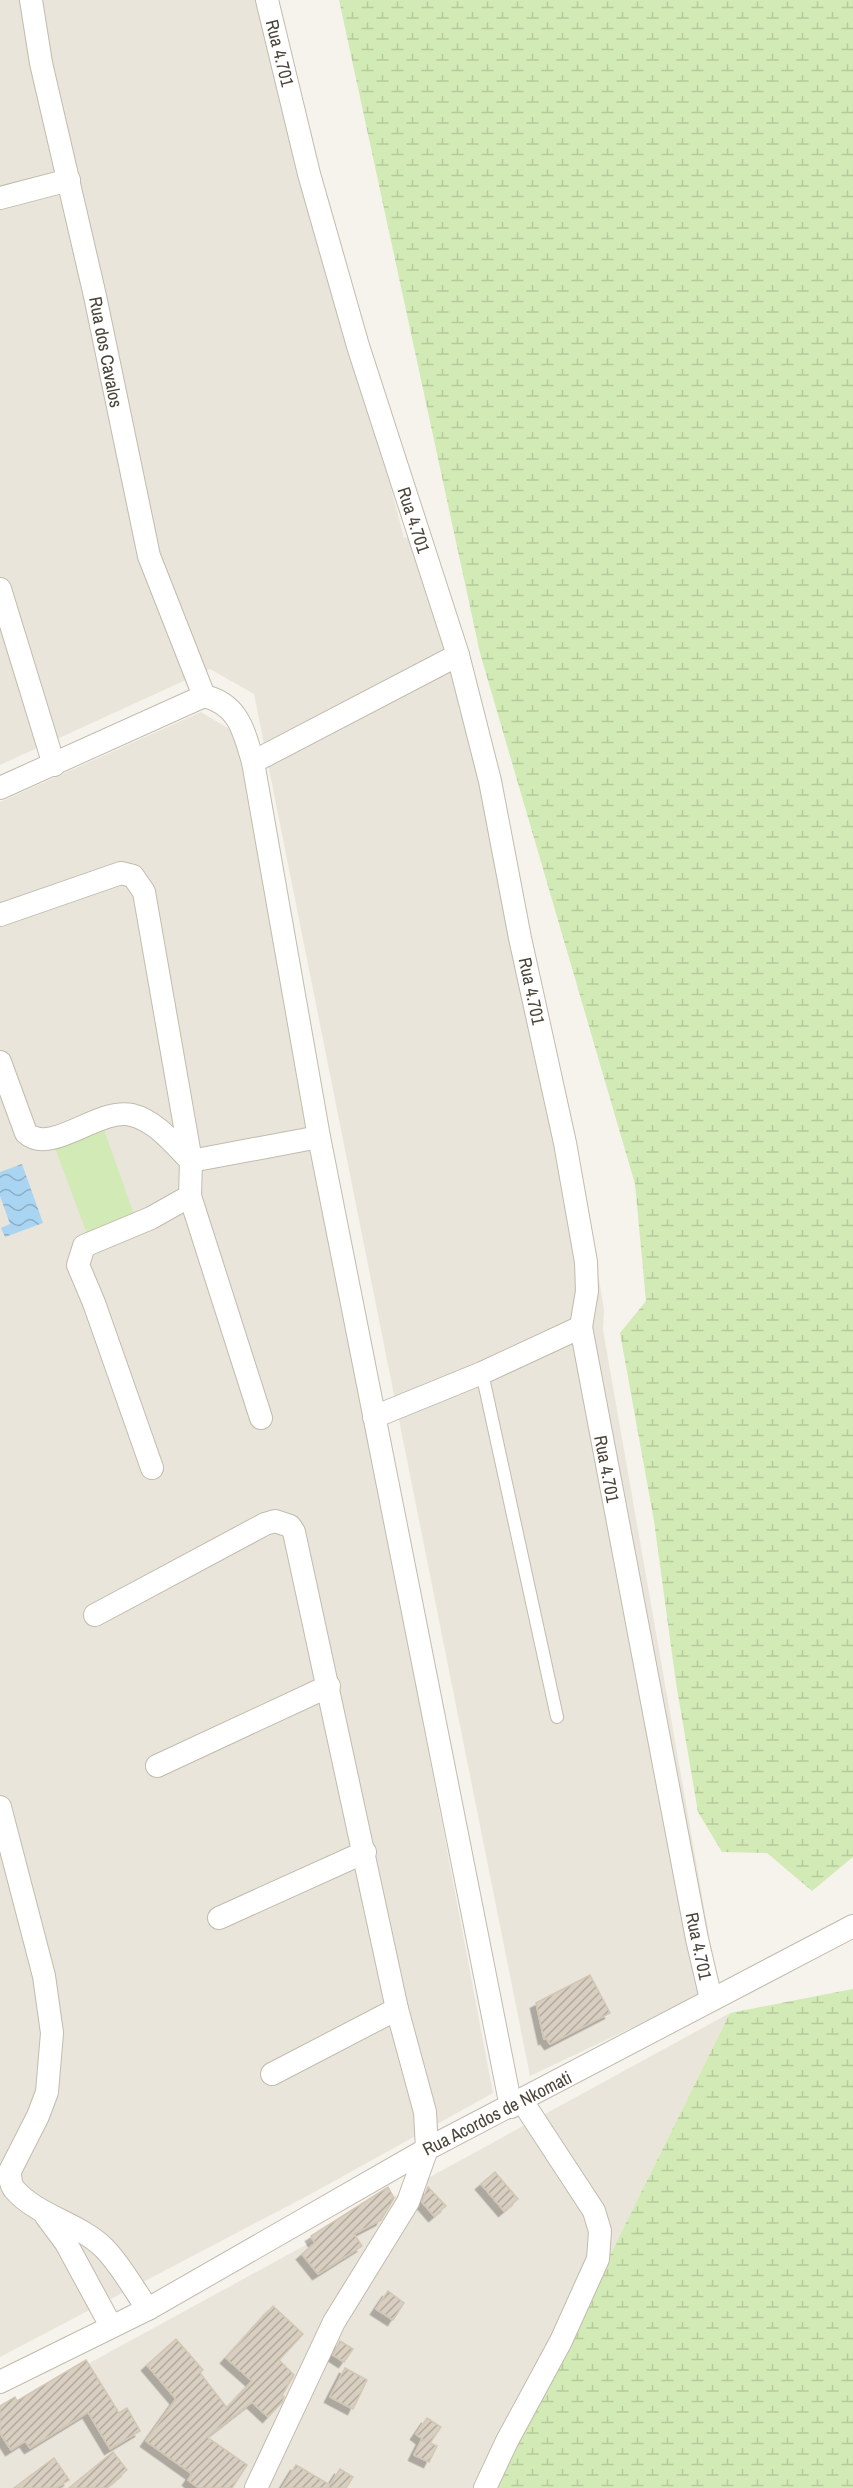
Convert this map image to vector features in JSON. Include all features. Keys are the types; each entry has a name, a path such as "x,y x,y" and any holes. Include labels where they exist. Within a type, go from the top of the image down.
{"street":[{"name":"Rua dos Cavalos","path":"31,0 41,63 69,180 149,556 204,696"},
{"name":"Rua 4.701","path":"267,0 309,174 358,346 458,655 490,781 520,938 565,1143 586,1262 587,1291 581,1327 697,1939 711,1999"},
{"path":"0,198 69,180"},
{"path":"0,590 54,765"},
{"path":"253,762 458,655"},
{"path":"0,788 204,696 217,699 240,719 253,762 319,1137 374,1417 516,2104 594,2211 600,2231 598,2259 561,2341 507,2441 485,2488"},
{"path":"0,915 114,874 125,873 137,880 144,892 155,943 191,1161 190,1196 261,1418"},
{"path":"0,1062 26,1133 35,1140 50,1139 104,1117 130,1114 147,1121 191,1161"},
{"path":"191,1161 319,1137"},
{"path":"152,1468 78,1264 78,1258 84,1246 151,1218 190,1196"},
{"path":"374,1417 482,1373 581,1327"},
{"path":"95,1615 265,1524 284,1522 294,1532 365,1852 397,2009 425,2112 427,2149 408,2202 334,2322 256,2488"},
{"path":"157,1766 329,1686"},
{"path":"0,1807 49,2003 51,2062 47,2092 38,2116 10,2171 10,2181 14,2189 40,2208 69,2224 105,2249 148,2309"},
{"path":"219,1918 365,1852"},
{"name":"Rua Acordos de Nkomati","path":"0,2382 148,2309 427,2149 853,1926"},
{"path":"272,2074 397,2009"},
{"path":"40,2208 66,2243 111,2326"}],"lane":[{"path":"482,1373 556,1717"}],"shaded area":[{"path":"0,0 268,0 299,133 404,538 427,532 578,1150 604,1310 603,1330 718,1987 530,2076 254,694 210,669 0,765"},
{"path":"201,712 236,733 493,2093 309,2195 0,2357 0,802"},
{"path":"730,2013 612,2251 485,2488 0,2488 0,2412"}],"green space":[{"path":"339,0 853,0 853,1857 812,1891 767,1853 722,1852 698,1812 676,1683 654,1521 620,1333 646,1301 635,1184 480,653"},
{"path":"104,1130 135,1217 87,1234 55,1148"},
{"path":"853,1989 853,2488 485,2488 612,2251 730,2013"}],"water":[{"path":"22,1164 43,1223 5,1237 1,1228 10,1224 0,1196 0,1172"}],"building":[{"path":"590,1975 610,2013 550,2044 546,2038 544,2039 536,2003"},
{"path":"495,2172 518,2199 504,2211 481,2184"},
{"path":"388,2187 394,2198 381,2220 354,2234 362,2246 318,2274 302,2254 315,2243 311,2236"},
{"path":"428,2187 446,2206 434,2216 422,2202"},
{"path":"388,2291 404,2303 393,2320 376,2309"},
{"path":"273,2306 303,2334 279,2360 294,2375 282,2395 284,2397 282,2402 268,2417 252,2402 207,2437 247,2465 232,2488 199,2488 188,2480 192,2474 146,2441 176,2399 147,2365 176,2339 203,2370 200,2373 227,2408 252,2381 226,2358"},
{"path":"340,2341 353,2349 344,2362 333,2355"},
{"path":"86,2360 119,2413 127,2408 140,2431 110,2449 88,2412 30,2448 25,2441 11,2450 0,2433 0,2406 15,2397 17,2401"},
{"path":"345,2368 367,2380 353,2409 330,2397"},
{"path":"427,2418 441,2427 430,2443 437,2446 429,2462 414,2455 422,2439 425,2441 416,2434"},
{"path":"113,2452 127,2470 106,2488 69,2488"},
{"path":"54,2458 69,2480 56,2488 14,2488"},
{"path":"296,2465 330,2485 340,2469 353,2477 346,2488 282,2488"}]}
